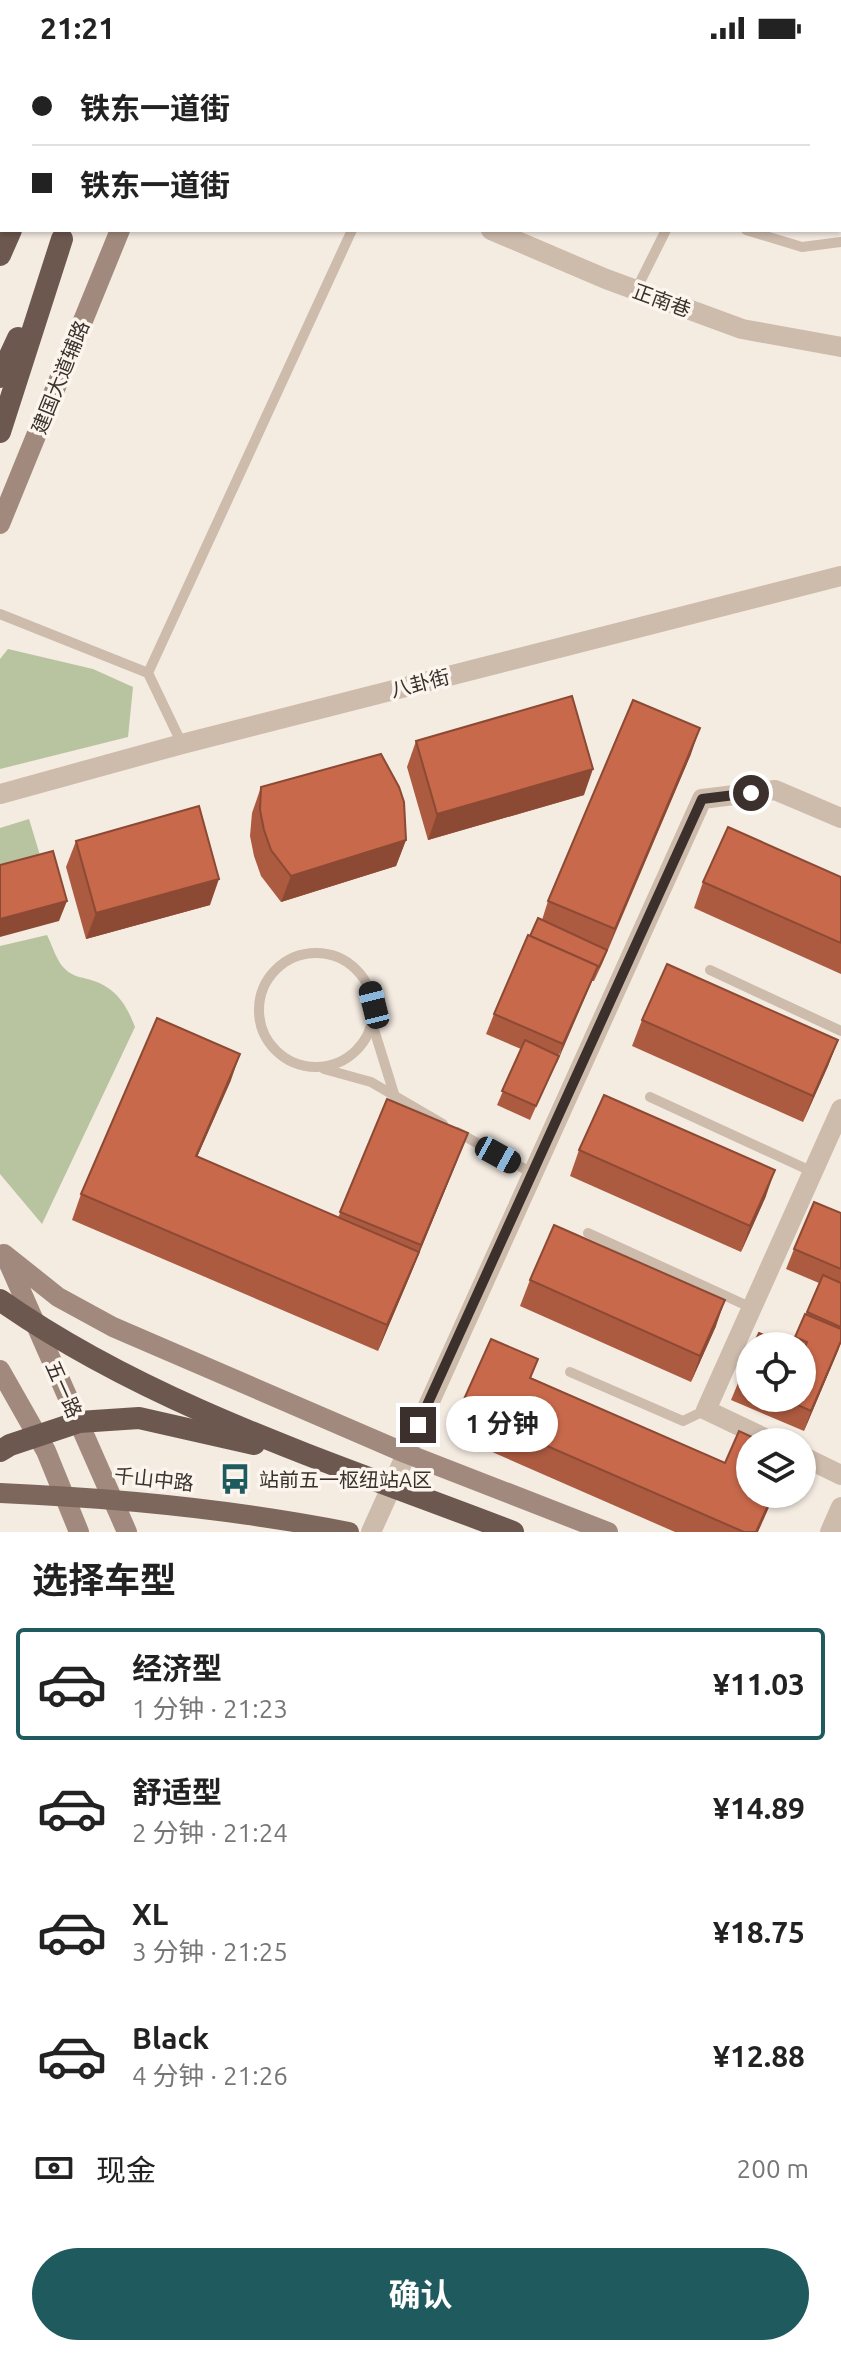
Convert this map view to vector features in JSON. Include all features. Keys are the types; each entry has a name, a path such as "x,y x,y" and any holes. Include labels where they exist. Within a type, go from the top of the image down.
{"highway":[{"path":"0,255 10,232"},
{"path":"0,377 64,234"},
{"path":"0,432 64,234"},
{"path":"0,1300 109,1366 227,1422 513,1532"},
{"path":"0,1451 79,1422 139,1418 325,1459"}],"main road":[{"name":"建国大道辅路","path":"0,524 119,232"},
{"path":"2,1250 58,1297 113,1327 405,1453 608,1532"},
{"name":"五一路","path":"2,1250 127,1532"},
{"path":"0,1370 46,1451 79,1532"},
{"name":"千山中路","path":"0,1493 96,1497 270,1517 349,1532"}],"street":[{"name":"正南巷","path":"496,232 636,290 742,329 841,347"},
{"name":"八卦街","path":"0,794 182,744 841,576"},
{"path":"371,1532 702,799 775,790 841,818"},
{"path":"744,1428 706,1410 841,1109"},
{"path":"816,1463 841,1475"},
{"path":"830,1532 841,1507"}],"lane":[{"path":"148,673 351,232"},
{"path":"636,290 665,232"},
{"path":"753,232 802,247 841,242"},
{"path":"0,614 148,673 182,744"},
{"path":"318,1067 337,1063 352,1054 365,1040 372,1023 374,1005 369,986 358,970 342,958 324,953 304,953 286,960 271,973 262,990 258,1009 261,1028 270,1044 283,1057 300,1065 371,1082 532,1173"},
{"path":"710,970 841,1031"},
{"path":"372,1023 395,1097"},
{"path":"650,1097 813,1172"},
{"path":"588,1233 752,1308"},
{"path":"570,1372 683,1421 706,1410"}],"green space":[{"path":"8,649 93,669 133,687 128,737 0,769 0,659"},
{"path":"29,819 42,862 0,874 0,828"},
{"path":"47,935 65,969 75,976 102,984 115,994 125,1005 135,1027 42,1224 0,1174 0,946"}],"building":[{"path":"572,696 593,769 437,814 416,741"},
{"path":"633,700 700,728 615,929 548,901"},
{"path":"381,754 404,802 406,840 291,876 271,850 264,830 260,810 261,787"},
{"path":"199,806 219,879 96,913 76,841"},
{"path":"728,827 841,877 841,943 703,882"},
{"path":"53,851 67,901 0,919 0,865"},
{"path":"538,918 607,950 599,967 530,936"},
{"path":"528,935 598,966 563,1044 494,1014"},
{"path":"667,964 838,1040 813,1096 642,1020"},
{"path":"157,1018 240,1054 196,1156 419,1252 387,1325 81,1194"},
{"path":"525,1040 559,1056 536,1106 502,1091"},
{"path":"604,1095 775,1170 750,1226 579,1150"},
{"path":"387,1099 468,1133 421,1245 340,1212"},
{"path":"814,1202 841,1213 841,1269 794,1249"},
{"path":"554,1225 725,1300 700,1356 530,1280"},
{"path":"823,1275 841,1283 841,1327 807,1312"},
{"path":"805,1314 841,1329 841,1341 816,1399 816,1332 797,1332"},
{"path":"491,1339 538,1359 530,1378 725,1463 736,1438 736,1508 767,1508 756,1532 744,1532 460,1408"}],"place":[{"name":"站前五一枢纽站A区","path":"235,1479"}],"route":[{"path":"418,1425 702,799 751,793"}]}
